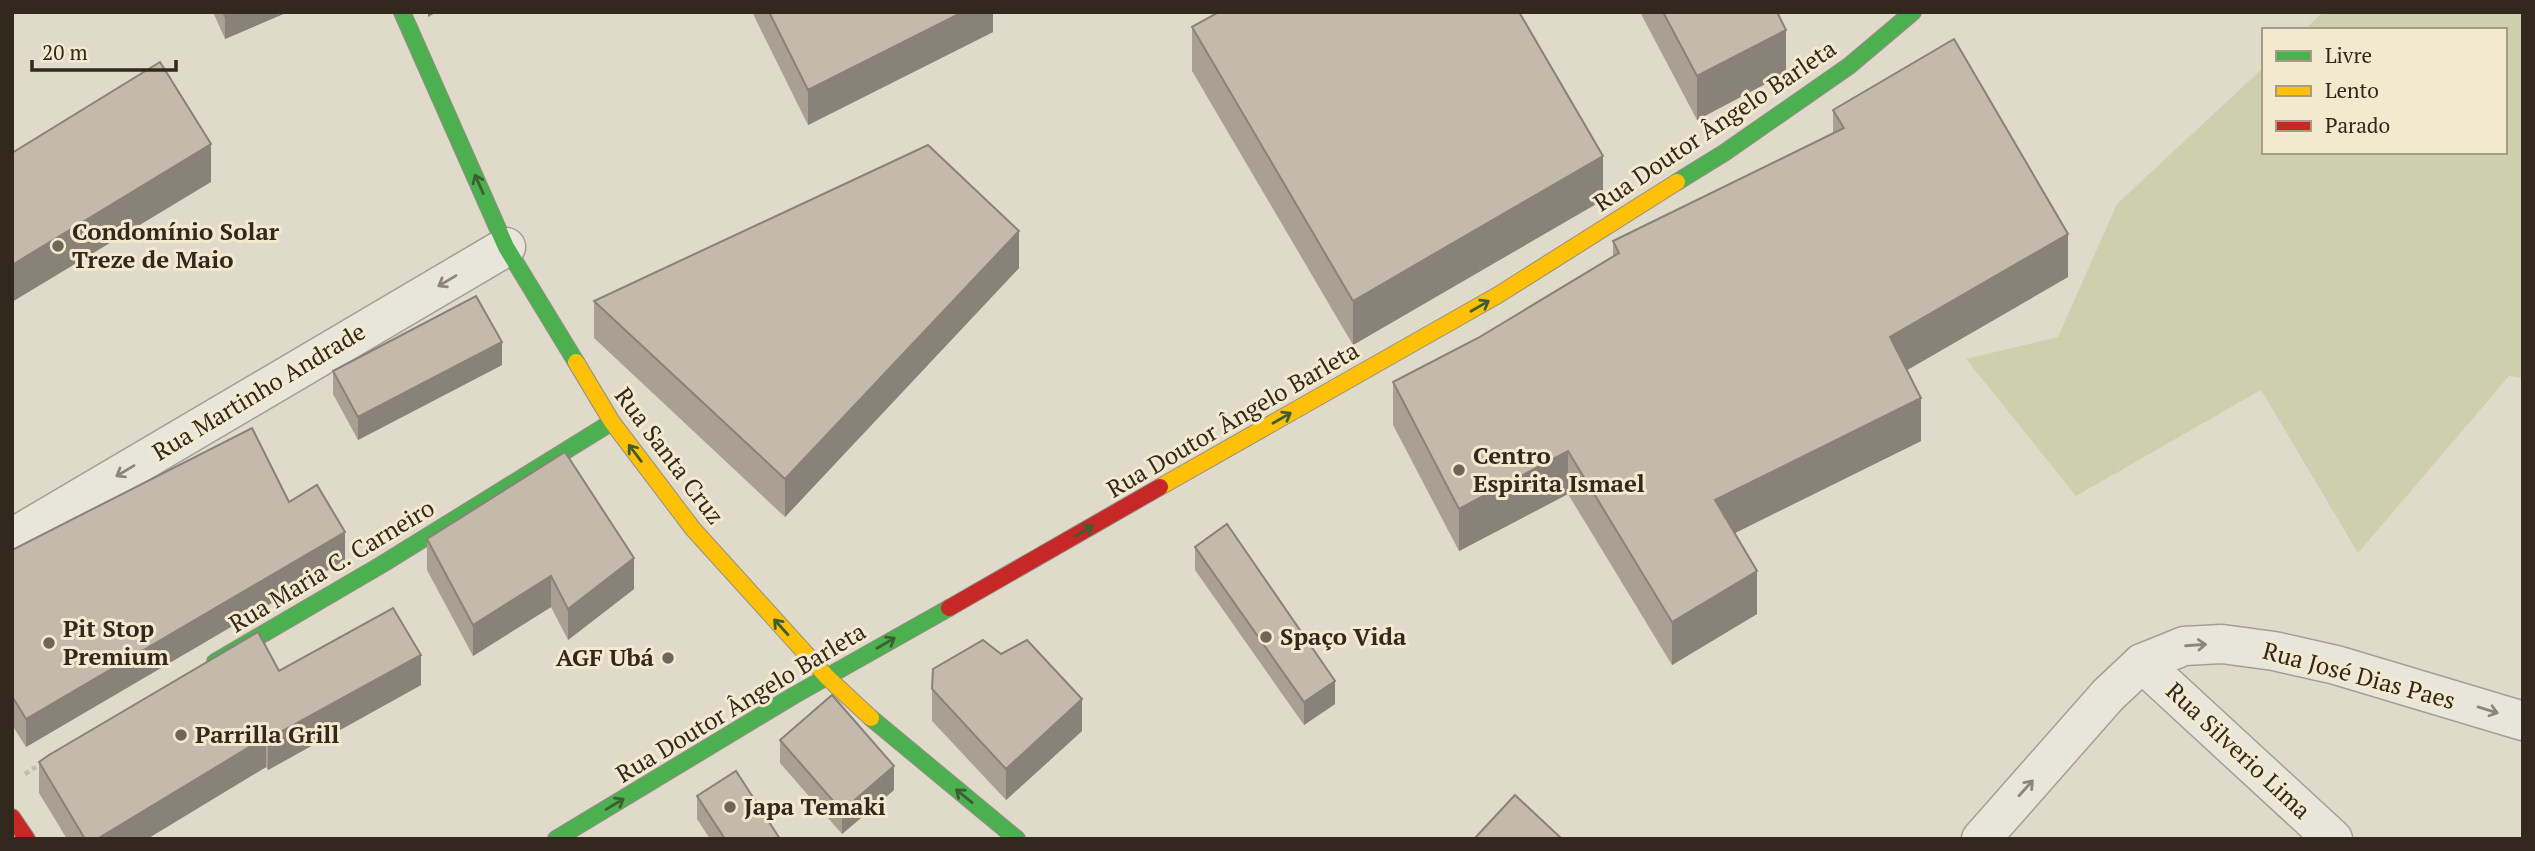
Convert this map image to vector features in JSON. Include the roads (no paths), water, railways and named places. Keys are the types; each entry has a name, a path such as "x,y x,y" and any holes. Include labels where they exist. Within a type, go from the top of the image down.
{"street":[{"name":"Rua Santa Cruz","path":"402,12 506,247 612,422 693,529 827,677 884,730 1017,839"},
{"name":"Rua Doutor Ângelo Barleta","path":"556,839 827,677 1498,295 1724,153 1849,66 1913,12"},
{"name":"Rua Martinho Andrade","path":"12,538 506,247"},
{"name":"Rua Maria C. Carneiro","path":"202,670 380,565 612,422"},
{"name":"Rua José Dias Paes","path":"1980,839 2108,695 2142,663 2184,646 2222,644 2274,651 2336,665 2523,721"},
{"name":"Rua Silverio Lima","path":"2142,663 2333,839"},
{"path":"12,817 26,839"}],"place":[{"name":"Condomínio Solar Treze de Maio","path":"58,246"},
{"name":"Centro Espirita Ismael","path":"1459,470"},
{"name":"Spaço Vida","path":"1266,637"},
{"name":"Pit Stop Premium","path":"49,643"},
{"name":"AGF Ubá","path":"668,658"},
{"name":"Parrilla Grill","path":"181,735"},
{"name":"Japa Temaki","path":"730,807"}]}
